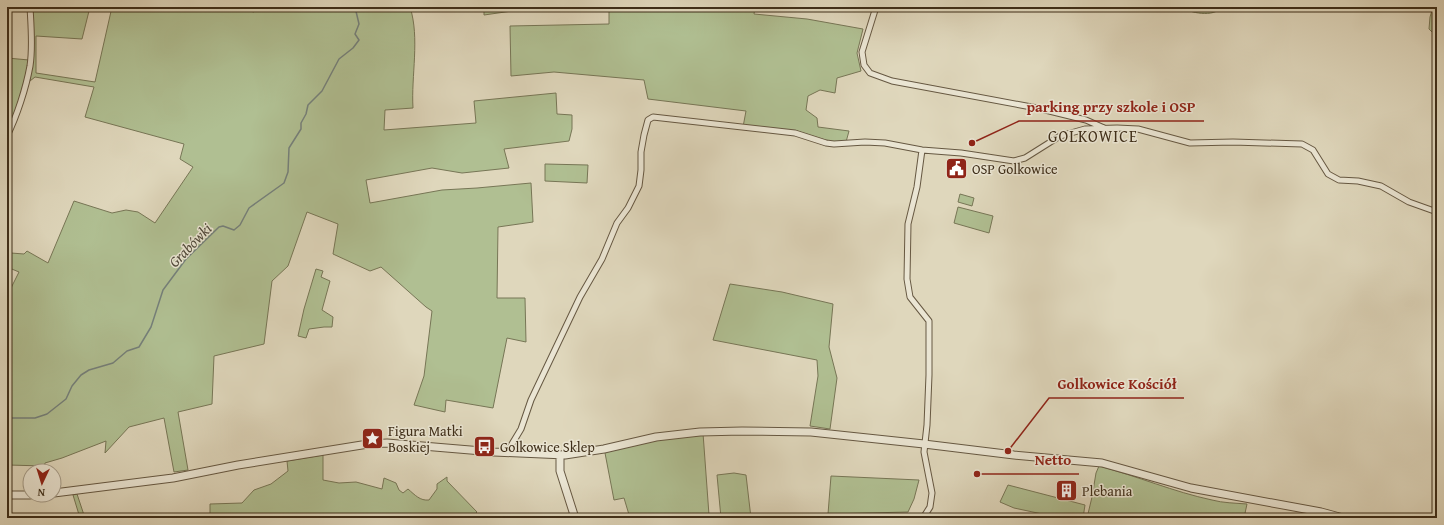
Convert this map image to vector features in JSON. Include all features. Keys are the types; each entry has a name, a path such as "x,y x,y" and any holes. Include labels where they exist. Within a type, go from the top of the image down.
{"street":[{"path":"7,136 17,112 30,65 30,7"},
{"path":"876,7 862,52 864,65 870,73 892,81 1037,108 1086,120 1105,128"},
{"path":"509,453 509,449 521,429 531,400 580,297 602,259 617,223 628,208 639,186 641,170 640,152 648,120 653,117 795,133 826,143 834,144 865,142 922,150 955,152 1014,161 1025,158 1060,136 1085,129 1138,129 1190,143 1233,142 1302,144 1313,150 1328,174 1339,180 1358,181 1381,186 1409,202 1437,212"},
{"path":"922,150 917,187 908,224 907,279 910,297 929,321 929,375 924,452 932,493 930,507 923,518"},
{"path":"62,492 173,478 238,464 368,444 387,443 509,453 573,455 656,437 700,432 811,432 1001,454 1102,463 1191,488 1321,512 1343,518"},
{"path":"560,455 560,471 575,518"},
{"path":"7,494 22,495"}],"green space":[{"path":"31,7 90,7 82,39 36,36 36,73 95,82 112,7 232,7 254,12 254,7 410,7 413,19 415,44 413,108 385,110 384,130 476,123 474,101 556,93 557,114 572,115 572,129 569,141 504,149 509,168 462,173 432,168 366,180 370,203 442,190 531,183 533,222 498,227 497,298 525,298 526,342 507,338 493,408 446,400 445,412 414,405 424,376 432,311 381,267 370,271 333,254 338,224 307,212 288,266 272,281 264,344 214,356 212,404 178,412 188,470 174,472 164,418 129,427 105,453 106,441 45,463 22,463 22,465 8,465 7,296 19,272 7,267 7,262 11,253 24,254 27,251 48,263 74,201 112,213 126,210 138,212 155,223 193,167 180,159 184,144 85,117 94,87 35,77 30,81 32,36"},
{"path":"484,7 755,7 754,14 807,19 863,29 857,53 861,71 837,78 835,93 820,90 808,96 806,110 817,118 818,127 849,131 846,142 834,143 797,131 743,127 746,111 648,99 644,80 554,72 511,76 510,26 609,24 609,8 533,8 484,15"},
{"path":"1180,7 1222,7 1213,12 1196,13"},
{"path":"1433,7 1437,7 1437,34 1429,29"},
{"path":"7,58 29,60 20,96 7,131"},
{"path":"545,164 588,165 587,183 545,181"},
{"path":"960,194 974,198 972,206 958,202"},
{"path":"958,207 993,216 989,233 954,223"},
{"path":"316,269 323,271 321,277 330,281 322,310 333,317 332,327 309,329 306,338 298,336 304,309"},
{"path":"730,284 782,292 833,304 829,347 837,378 830,429 810,426 818,376 817,360 713,340"},
{"path":"703,433 709,515 686,518 630,518 624,498 614,500 605,453 607,450 648,440"},
{"path":"323,455 323,480 339,483 356,482 382,489 384,478 396,483 399,490 403,493 408,489 423,500 429,500 437,489 437,484 447,477 447,481 477,512 474,515 475,518 210,518 210,504 242,503 254,490 271,484 288,471 287,461"},
{"path":"1099,466 1198,497 1220,502 1247,504 1244,518 1087,518 1096,473"},
{"path":"734,473 746,475 751,518 721,518 717,475"},
{"path":"831,476 919,480 914,499 908,512 828,514"},
{"path":"1008,485 1085,505 1083,518 1061,518 1014,508 1000,502"},
{"path":"77,494 85,518 80,518 73,495"}],"waterway":[{"name":"Grabówki","path":"7,418 35,418 47,414 66,399 72,386 81,375 89,370 113,363 127,351 139,347 151,327 163,290 186,259 219,227 223,226 234,230 240,225 249,208 284,183 288,172 289,148 301,129 301,123 306,114 308,105 322,91 339,59 353,48 359,40 355,34 359,24 355,7"}],"place":[{"name":"parking przy szkole i OSP","path":"972,143"},
{"name":"OSP Golkowice","path":"957,169"},
{"name":"Figura Matki Boskiej","path":"373,439"},
{"name":"Golkowice Sklep","path":"485,447"},
{"name":"Golkowice Kościół","path":"1008,451"},
{"name":"Netto","path":"977,474"},
{"name":"Plebania","path":"1067,491"}],"district":[{"name":"GOLKOWICE","path":"1093,136"}]}
